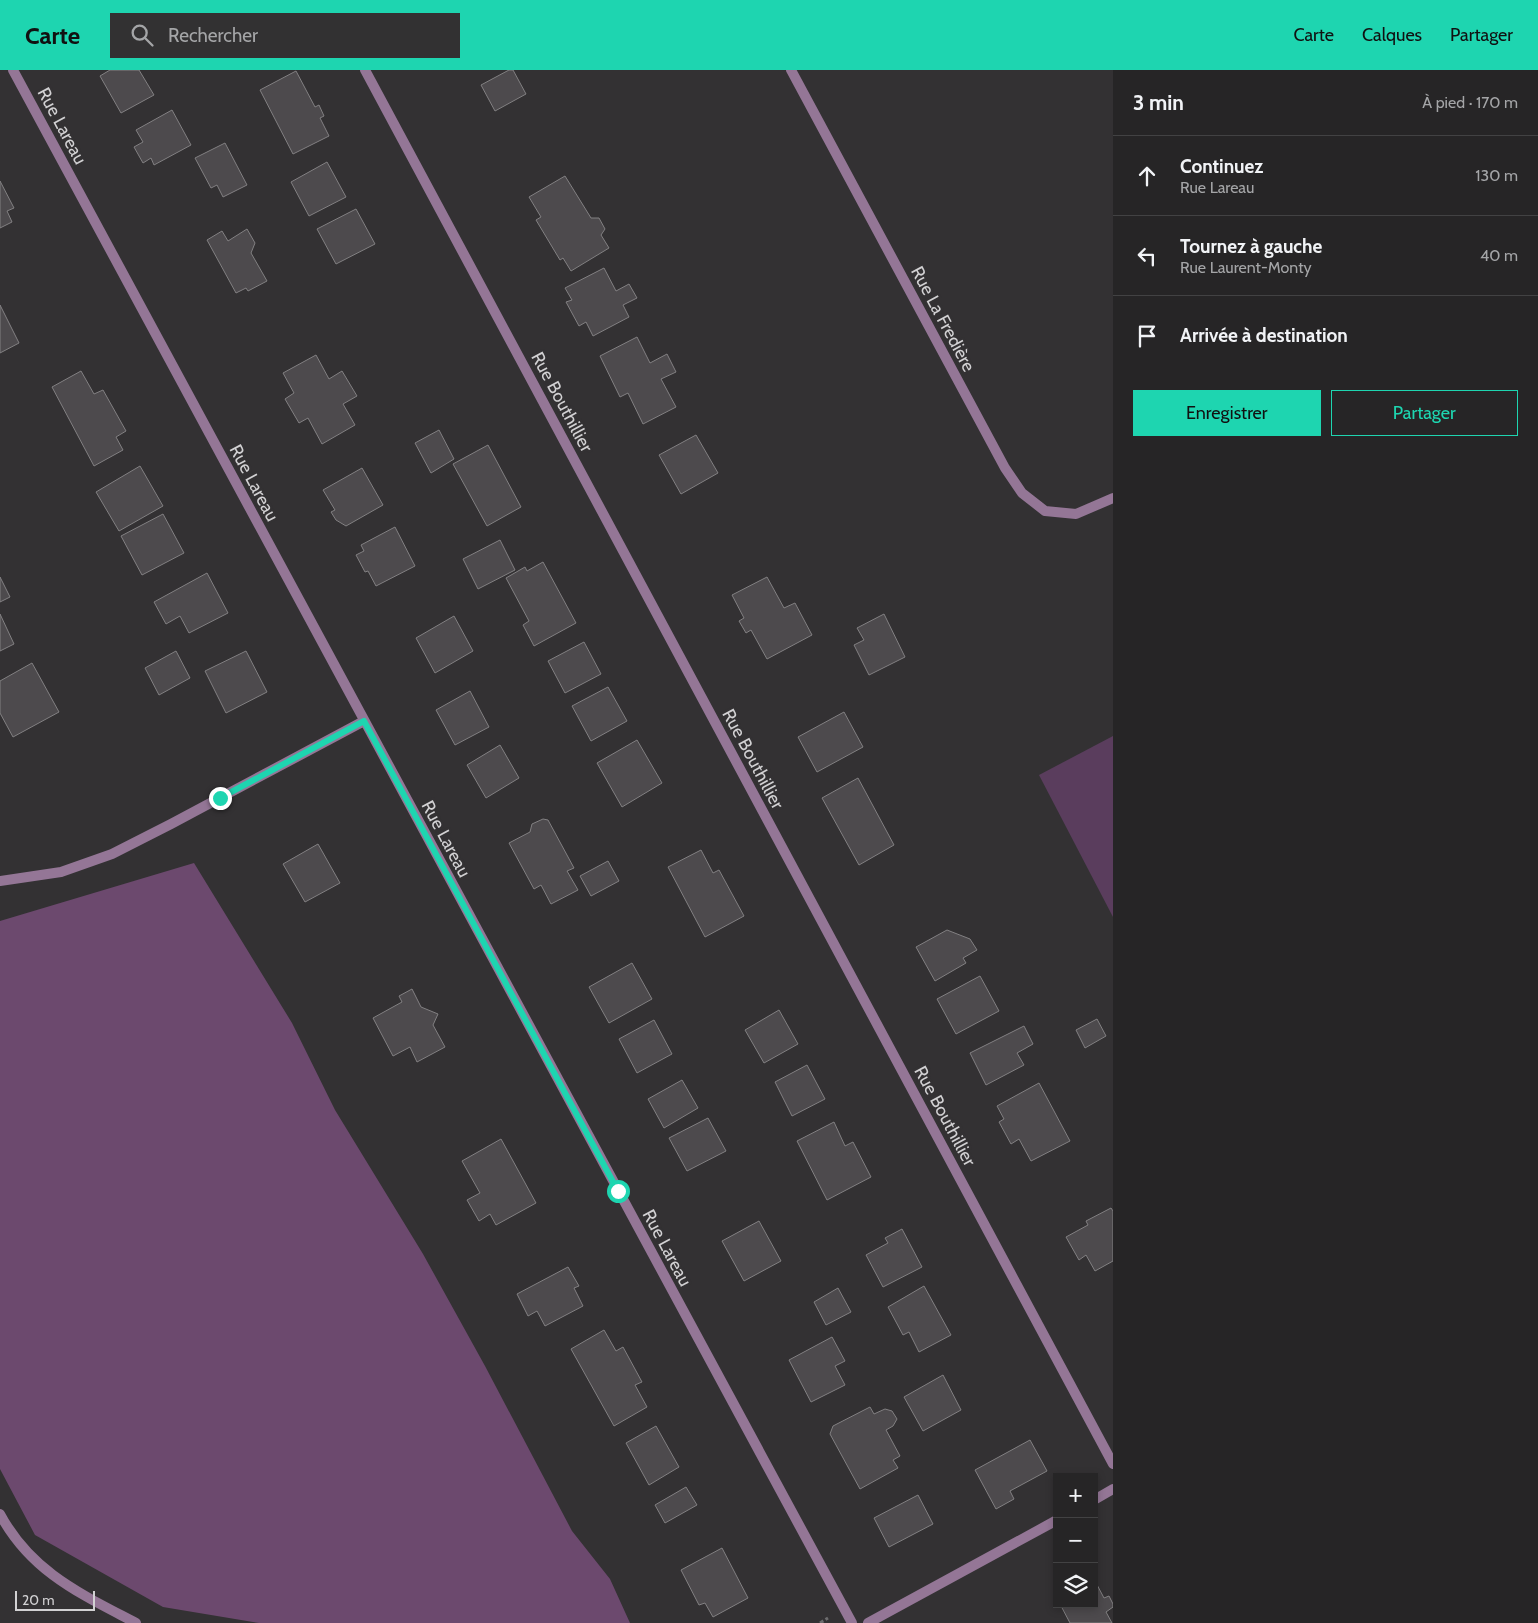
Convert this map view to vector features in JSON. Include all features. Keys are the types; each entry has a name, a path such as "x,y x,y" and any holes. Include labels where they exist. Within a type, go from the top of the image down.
{"street":[{"name":"Rue Lareau","path":"13,70 852,1623"},
{"name":"Rue Bouthillier","path":"365,70 1113,1464"},
{"name":"Rue La Fredière","path":"791,70 1005,468 1022,493 1045,511 1076,514 1113,498"},
{"path":"0,881 61,872 112,854 180,820 364,721"},
{"path":"1098,1498 1113,1490"},
{"path":"0,1514 9,1531 37,1563 76,1592 136,1623"},
{"path":"868,1623 1053,1522"}],"shaded area":[{"path":"1113,736 1113,917 1039,775"},
{"path":"194,863 292,1023 335,1110 423,1254 485,1366 572,1531 610,1579 630,1623 259,1623 163,1607 35,1535 0,1469 0,921"}],"building":[{"path":"110,70 139,70 154,95 121,113 100,76"},
{"path":"509,70 513,70 526,94 495,111 481,85"},
{"path":"296,71 315,107 319,105 324,116 320,118 329,136 293,154 260,90"},
{"path":"172,110 191,145 154,165 151,158 143,163 134,147 143,142 136,130"},
{"path":"225,143 247,185 223,197 217,185 211,188 195,158"},
{"path":"327,162 346,197 309,216 291,182"},
{"path":"565,176 591,218 599,218 605,229 601,235 609,248 571,271 563,258 560,260 536,220 541,217 529,197"},
{"path":"0,181 14,208 7,211 12,222 0,228"},
{"path":"356,209 375,244 336,264 317,229"},
{"path":"247,229 255,243 251,253 267,281 248,291 246,288 236,293 207,240 222,231 228,241"},
{"path":"604,268 616,291 629,284 637,298 623,305 629,317 593,336 586,322 579,326 566,302 572,300 565,288"},
{"path":"0,305 19,343 0,353"},
{"path":"637,337 650,363 667,354 676,372 661,379 676,407 643,424 628,393 620,397 600,356"},
{"path":"316,355 329,379 342,371 357,396 343,404 355,425 322,444 308,418 299,423 285,399 294,393 283,373"},
{"path":"81,371 94,394 103,390 126,431 116,437 123,450 94,466 52,387"},
{"path":"439,430 454,459 431,473 415,443"},
{"path":"696,435 718,473 681,494 659,455"},
{"path":"488,445 521,507 487,526 453,464"},
{"path":"140,466 163,506 119,531 96,492"},
{"path":"362,468 383,505 346,526 336,520 331,512 335,510 323,490"},
{"path":"163,514 184,553 142,575 121,536"},
{"path":"395,527 415,566 376,586 368,571 365,572 356,555 364,551 361,545"},
{"path":"500,540 515,570 478,589 463,559"},
{"path":"543,562 576,623 534,646 523,625 529,621 506,578 525,567 527,571"},
{"path":"207,573 228,613 189,633 180,616 166,624 154,602"},
{"path":"0,577 10,597 0,602"},
{"path":"767,577 784,608 795,603 812,635 767,659 751,630 746,633 739,621 744,618 732,595"},
{"path":"0,614 14,644 0,651"},
{"path":"884,614 905,657 869,675 854,645 864,640 857,628"},
{"path":"454,616 473,651 435,673 416,638"},
{"path":"584,642 601,674 565,693 548,661"},
{"path":"176,651 190,678 159,695 145,668"},
{"path":"246,651 267,692 226,713 205,671"},
{"path":"32,663 59,712 13,737 0,713 0,681"},
{"path":"608,687 627,721 591,741 572,706"},
{"path":"470,691 489,727 455,745 436,710"},
{"path":"844,712 863,747 817,772 798,737"},
{"path":"637,740 662,783 622,807 597,763"},
{"path":"500,745 519,778 486,798 467,765"},
{"path":"858,778 894,845 859,865 822,798"},
{"path":"543,819 548,820 574,868 567,871 578,890 551,904 541,885 534,889 509,843 530,832 532,824"},
{"path":"318,844 340,883 305,902 283,864"},
{"path":"701,850 713,873 719,870 744,916 705,937 668,867"},
{"path":"608,861 619,881 591,896 580,876"},
{"path":"947,930 970,939 977,950 963,958 966,963 935,981 916,947"},
{"path":"632,963 652,999 609,1023 589,987"},
{"path":"980,976 999,1011 956,1034 937,999"},
{"path":"412,989 421,1007 438,1014 433,1025 445,1047 417,1062 410,1047 393,1056 373,1018 402,1002 399,996"},
{"path":"779,1010 798,1044 764,1063 745,1030"},
{"path":"1097,1019 1106,1036 1085,1048 1076,1030"},
{"path":"654,1020 672,1054 637,1073 619,1039"},
{"path":"1024,1026 1033,1044 1017,1053 1024,1065 986,1085 970,1053"},
{"path":"807,1065 825,1099 792,1116 775,1082"},
{"path":"682,1080 698,1108 664,1128 648,1099"},
{"path":"1039,1083 1070,1141 1031,1161 1019,1139 1011,1144 999,1122 1004,1119 997,1106"},
{"path":"708,1118 726,1151 687,1171 669,1138"},
{"path":"834,1122 845,1146 853,1142 871,1177 827,1200 797,1141"},
{"path":"501,1139 536,1203 496,1225 490,1214 479,1221 467,1200 480,1193 462,1161"},
{"path":"1111,1208 1113,1211 1113,1261 1095,1271 1086,1255 1079,1260 1066,1237 1088,1225 1086,1221"},
{"path":"759,1221 781,1261 744,1281 722,1241"},
{"path":"902,1229 922,1267 883,1287 866,1255 888,1243 885,1238"},
{"path":"568,1267 579,1286 574,1288 583,1306 545,1326 537,1311 528,1316 517,1294"},
{"path":"924,1286 951,1335 919,1352 909,1332 903,1335 888,1307"},
{"path":"838,1288 851,1312 826,1325 814,1302"},
{"path":"604,1330 616,1351 623,1347 642,1382 635,1385 647,1407 614,1426 571,1349"},
{"path":"832,1337 845,1361 835,1366 845,1385 811,1402 789,1360"},
{"path":"943,1375 961,1410 923,1431 904,1397"},
{"path":"870,1407 874,1414 885,1409 892,1411 897,1419 893,1426 886,1430 900,1456 893,1460 898,1468 860,1489 830,1434 833,1426"},
{"path":"656,1426 679,1467 649,1485 626,1443"},
{"path":"1030,1440 1047,1471 1010,1491 1014,1499 996,1509 975,1470"},
{"path":"686,1487 697,1505 665,1523 655,1505"},
{"path":"918,1495 933,1524 889,1547 874,1518"},
{"path":"722,1548 748,1598 713,1617 705,1603 699,1605 681,1570"},
{"path":"1098,1587 1104,1598 1109,1596 1113,1607 1106,1612 1112,1623 1070,1623 1062,1608 1098,1608"}],"route":[{"path":"220,798 364,721 618,1191"}]}
